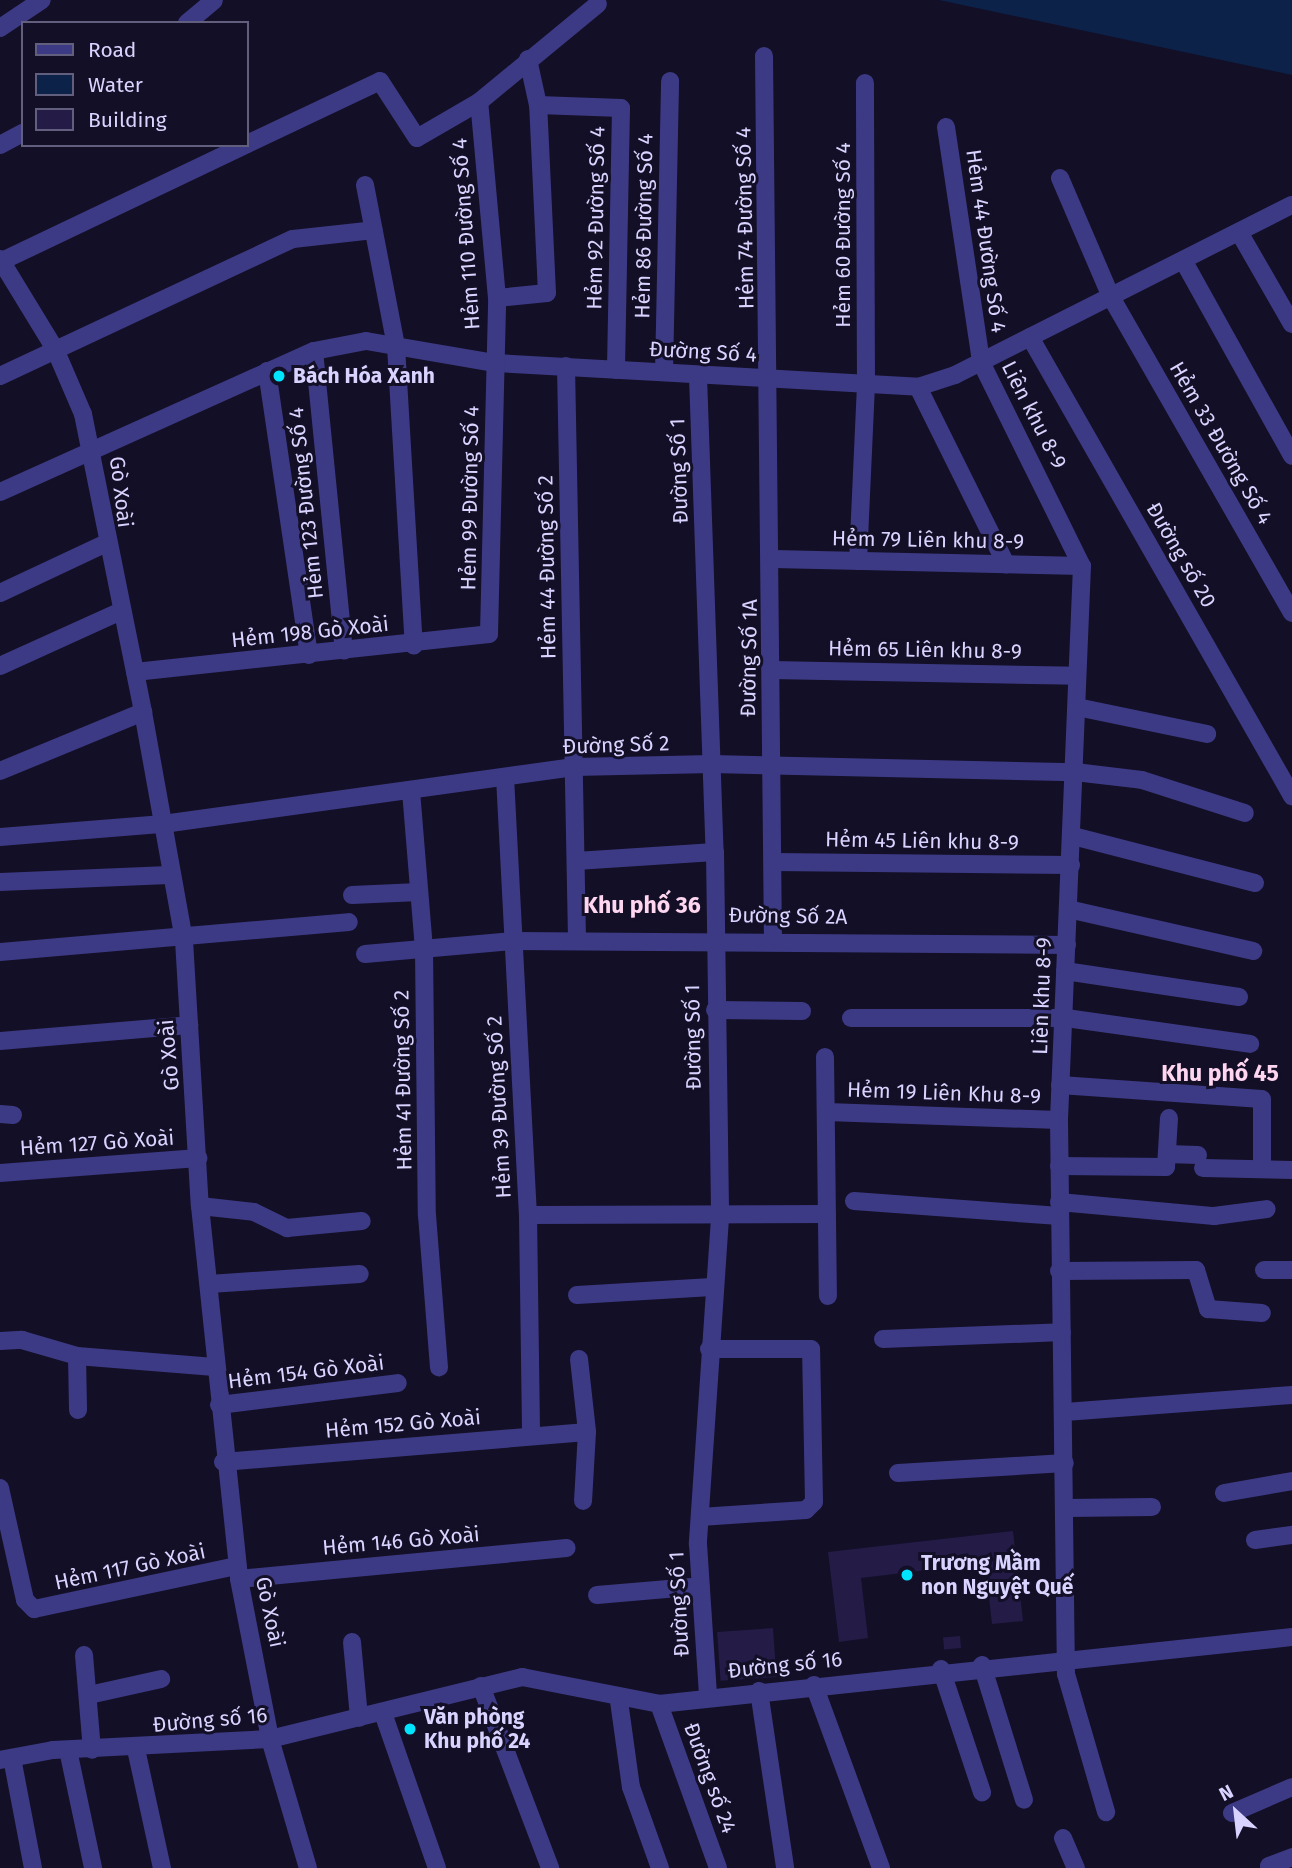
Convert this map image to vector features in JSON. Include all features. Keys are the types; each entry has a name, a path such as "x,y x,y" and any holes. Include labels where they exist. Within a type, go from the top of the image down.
{"street":[{"path":"0,28 42,0"},
{"path":"189,21 214,0"},
{"path":"248,144 380,81 417,138 479,102 598,4"},
{"name":"Hẻm 74 Đường Số 4","path":"764,56 771,379"},
{"path":"497,298 547,292 538,105 528,59"},
{"name":"Hẻm 86 Đường Số 4","path":"664,372 670,81"},
{"name":"Hẻm 60 Đường Số 4","path":"858,561 866,387 866,83"},
{"name":"Hẻm 110 Đường Số 4","path":"479,102 497,298 495,363"},
{"name":"Hẻm 92 Đường Số 4","path":"538,105 621,107 616,370"},
{"name":"Hẻm 44 Đường Số 4","path":"947,127 981,362"},
{"path":"0,145 21,134"},
{"path":"1,261 242,147"},
{"name":"Hẻm 33 Đường Số 4","path":"1060,178 1111,297 1291,609"},
{"path":"365,185 396,346 414,645"},
{"name":"Đường Số 4","path":"0,492 92,448 314,351 366,341 495,363 866,387 918,387 981,362 1292,205"},
{"path":"0,376 293,239 373,230"},
{"path":"1239,232 1292,324"},
{"path":"1183,260 1292,456"},
{"name":"Gò Xoài","path":"1,261 55,349 92,448 104,544 143,712 163,824 169,875 184,940 200,1206 223,1462 238,1572 270,1739 308,1868"},
{"name":"Đường số 20","path":"1030,337 1292,796"},
{"name":"Hẻm 123 Đường Số 4","path":"314,351 344,650"},
{"name":"Liên khu 8-9","path":"981,362 1082,566 1073,836 1065,971 1066,1018 1059,1120 1059,1271 1065,1412 1066,1656 1075,1719 1106,1812"},
{"name":"Hẻm 99 Đường Số 4","path":"489,634 495,363"},
{"name":"Hẻm 44 Đường Số 2","path":"566,366 577,941"},
{"path":"267,371 309,655"},
{"name":"Đường Số 1","path":"698,376 715,852 714,938 720,1218 712,1287 700,1517 708,1696"},
{"name":"Đường Số 1A","path":"771,379 774,559 770,764 772,938"},
{"path":"918,387 1006,564"},
{"path":"0,593 104,544"},
{"name":"Hẻm 79 Liên khu 8-9","path":"774,559 1082,566"},
{"path":"0,666 119,612"},
{"name":"Hẻm 198 Gò Xoài","path":"135,673 414,645 489,634"},
{"name":"Hẻm 65 Liên khu 8-9","path":"772,670 1077,676"},
{"path":"1077,707 1208,734"},
{"path":"0,771 143,712"},
{"name":"Đường Số 2","path":"0,837 163,824 574,767 712,764 1075,772 1142,780 1245,813"},
{"name":"Hẻm 39 Đường Số 2","path":"505,777 528,1215 531,1435"},
{"name":"Hẻm 41 Đường Số 2","path":"411,791 424,948 427,1214 439,1368"},
{"path":"1073,836 1255,883"},
{"path":"576,861 715,852"},
{"name":"Hẻm 45 Liên khu 8-9","path":"773,862 1071,865"},
{"path":"0,882 169,875"},
{"path":"352,895 419,892"},
{"path":"1068,909 1252,951"},
{"path":"0,952 184,940 349,922"},
{"name":"Đường Số 2A","path":"365,954 513,941 714,938 1067,945"},
{"path":"1065,971 1239,997"},
{"path":"715,1010 802,1012"},
{"path":"851,1018 1066,1018 1250,1044"},
{"path":"0,1041 189,1025"},
{"path":"825,1057 828,1296"},
{"path":"1060,1085 1262,1099 1262,1169"},
{"name":"Hẻm 19 Liên Khu 8-9","path":"827,1112 1059,1120"},
{"path":"1059,1166 1167,1167 1169,1118"},
{"path":"1167,1154 1200,1162 1292,1170"},
{"name":"Hẻm 127 Gò Xoài","path":"0,1173 198,1158"},
{"path":"854,1201 1214,1216 1267,1209"},
{"path":"200,1206 254,1212 287,1228 362,1221"},
{"path":"528,1215 720,1218 827,1214"},
{"path":"1059,1271 1196,1270 1208,1309 1262,1313"},
{"path":"1264,1270 1292,1270"},
{"path":"209,1284 360,1274"},
{"path":"577,1295 712,1287"},
{"path":"883,1339 1062,1332"},
{"path":"0,1341 22,1340 77,1356 215,1367"},
{"path":"700,1517 806,1510 814,1502 811,1349 709,1349"},
{"path":"77,1356 78,1410"},
{"path":"579,1359 587,1432 583,1501"},
{"name":"Hẻm 154 Gò Xoài","path":"219,1405 398,1384"},
{"path":"1065,1412 1292,1395"},
{"name":"Hẻm 152 Gò Xoài","path":"223,1462 587,1432"},
{"path":"898,1473 1065,1464"},
{"path":"1224,1493 1292,1481"},
{"name":"Hẻm 117 Gò Xoài","path":"0,1488 25,1600 34,1609 238,1572"},
{"path":"1066,1508 1152,1507"},
{"path":"1255,1540 1292,1535"},
{"name":"Hẻm 146 Gò Xoài","path":"238,1572 567,1548"},
{"path":"597,1595 701,1586"},
{"name":"Đường số 16","path":"6,1759 68,1750 136,1749 270,1739 383,1713 481,1686 541,1677 619,1701 659,1704 941,1669 1292,1637"},
{"path":"352,1642 359,1718"},
{"path":"84,1655 92,1750"},
{"path":"982,1665 1024,1800"},
{"path":"941,1669 982,1792"},
{"path":"89,1695 161,1679"},
{"path":"814,1685 881,1868"},
{"path":"481,1686 550,1868"},
{"path":"759,1691 785,1868"},
{"path":"619,1701 631,1787 660,1868"},
{"name":"Đường số 24","path":"659,1704 718,1868"},
{"path":"383,1713 437,1868"},
{"path":"136,1749 162,1868"},
{"path":"68,1750 93,1868"},
{"path":"6,1759 33,1868"},
{"path":"1232,1813 1292,1787"},
{"path":"1063,1838 1076,1868"},
{"path":"1269,1866 1292,1857"}],"water":[{"path":"939,0 1292,0 1292,75"}],"building":[{"path":"1013,1531 1023,1621 992,1624 985,1563 861,1578 868,1638 839,1642 828,1552"},
{"path":"773,1628 776,1677 721,1681 717,1632"},
{"path":"960,1636 961,1648 944,1649 943,1637"}],"place":[{"name":"Bách Hóa Xanh","path":"279,376"},
{"name":"Trương Mầm non Nguyệt Quế","path":"907,1575"},
{"name":"Văn phòng Khu phố 24","path":"410,1729"}],"district":[{"name":"Khu phố 36","path":"642,905"},
{"name":"Khu phố 45","path":"1220,1073"}]}
